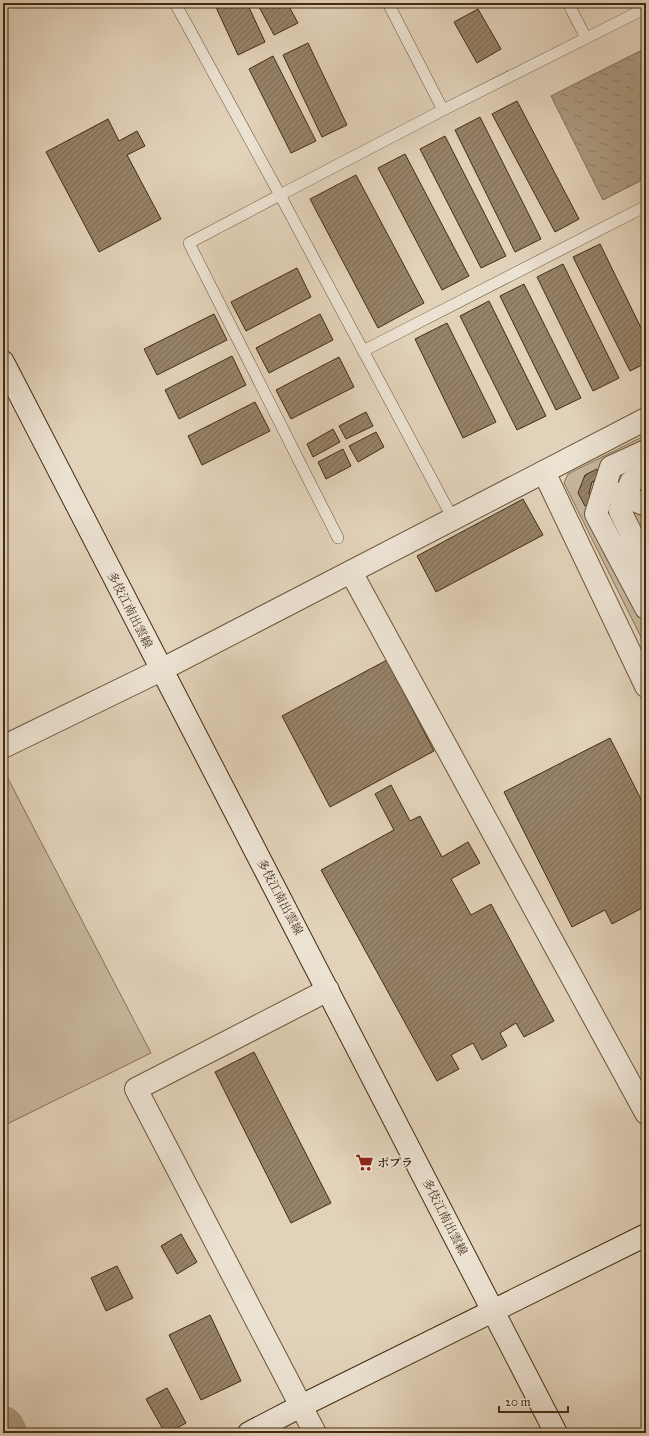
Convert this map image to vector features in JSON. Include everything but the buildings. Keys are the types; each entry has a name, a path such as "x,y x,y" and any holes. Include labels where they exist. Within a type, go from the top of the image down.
{"street":[{"name":"多伎江南出雲線","path":"3,362 556,1433"},
{"path":"3,747 161,670 646,419"},
{"path":"643,468 611,467 596,514 622,558 643,566"},
{"path":"642,508 632,482 643,468"},
{"path":"544,472 646,686"},
{"path":"604,489 642,508"},
{"path":"609,536 642,508"},
{"path":"642,508 620,511 634,539 643,566 646,608"},
{"path":"351,572 646,1112"},
{"path":"314,1433 136,1089 328,990"},
{"path":"249,1433 646,1235"}],"lane":[{"path":"175,3 280,195 453,519"},
{"path":"388,3 443,110"},
{"path":"568,3 586,38"},
{"path":"338,538 189,243 443,110 646,8"},
{"path":"363,351 646,206"}],"shaded area":[{"path":"646,435 646,647 564,483 568,474"},
{"path":"3,769 151,1053 3,1126"}],"water":[{"path":"646,48 646,178 603,200 551,96"}],"waterway":[{"path":"3,1427 6,1433"}],"place":[{"name":"ポプラ","path":"364,1163"}]}
